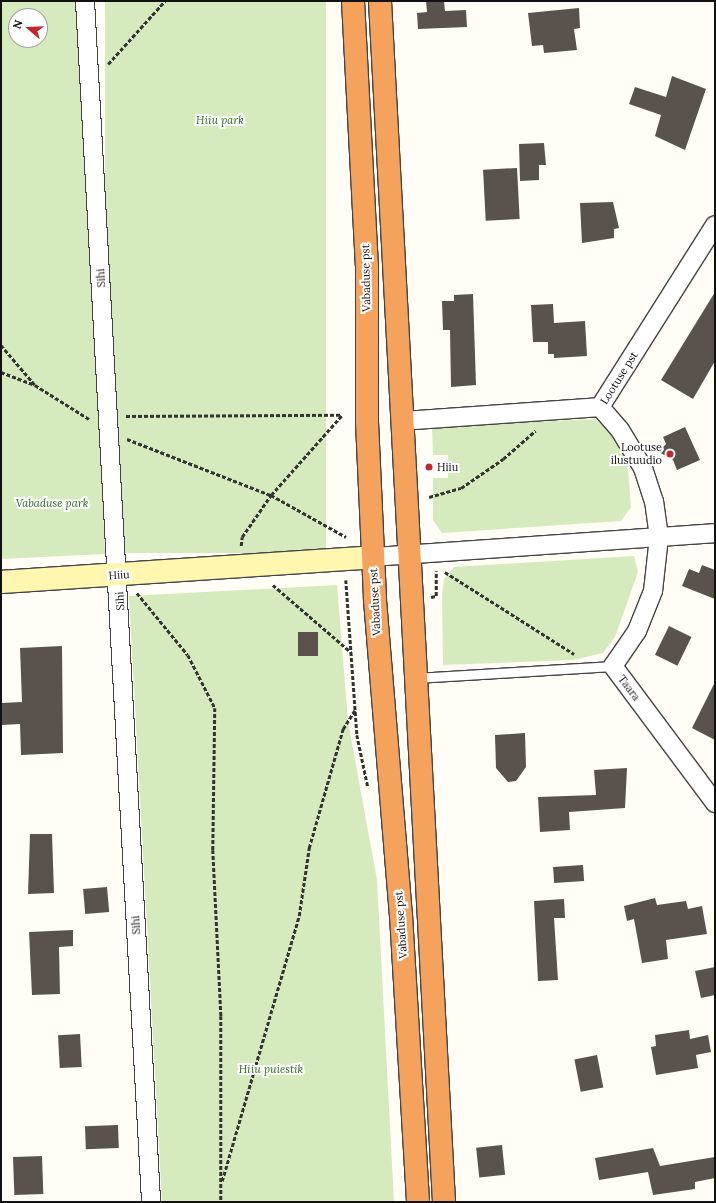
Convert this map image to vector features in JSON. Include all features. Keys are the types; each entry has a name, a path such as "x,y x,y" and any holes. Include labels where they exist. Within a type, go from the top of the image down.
{"highway":[{"name":"Vabaduse pst","path":"352,1 367,266 373,557 379,675 401,915 418,1202"},
{"path":"380,1 444,1202"}],"street":[{"name":"Sihi","path":"85,1 110,424 126,582 151,1202"},
{"name":"Lootuse pst","path":"659,537 654,502 643,468 620,430 600,407 715,225"},
{"path":"402,421 600,407"},
{"name":"Hiiu","path":"1,582 126,582 410,552 715,533"},
{"name":"Taara","path":"659,537 653,591 637,631 605,667 715,803"}],"lane":[{"path":"416,678 605,667"}],"path":[{"path":"90,83 165,1"},
{"path":"1,345 35,385"},
{"path":"1,372 35,385 110,424 271,495 348,539"},
{"path":"429,498 461,488 503,459 558,410"},
{"path":"110,424 348,414"},
{"path":"241,550 242,537 271,495 342,415"},
{"path":"436,566 605,667"},
{"path":"126,582 188,655 214,708 213,850 221,1016 221,1202"},
{"path":"268,582 352,652"},
{"path":"221,1184 299,916 308,848 343,729 356,710"}],"green space":[{"name":"Vabaduse park","path":"1,1 83,1 105,554 1,559"},
{"name":"Hiiu park","path":"105,1 326,1 326,553 105,553"},
{"path":"595,419 613,434 627,457 631,507 621,521 442,533 433,520 433,478 448,478 448,455 433,455 432,427"},
{"path":"634,556 638,572 615,637 603,653 573,660 443,665 442,595 444,579 454,567"},
{"name":"Hiiu puiestik","path":"337,585 348,721 377,880 394,1202 162,1202 129,596"}],"building":[{"path":"426,1 444,1 445,11 466,10 467,27 418,29 417,13 427,12"},
{"path":"579,8 580,28 574,29 577,50 544,53 543,45 532,46 528,13"},
{"path":"672,76 706,89 685,150 655,136 661,115 629,104 635,87 666,97"},
{"path":"544,143 546,165 539,165 539,180 520,181 519,144"},
{"path":"517,168 520,219 486,221 483,170"},
{"path":"613,202 619,228 614,229 614,238 582,243 580,203"},
{"path":"715,292 715,361 693,399 661,380"},
{"path":"473,294 476,385 451,387 450,330 443,330 442,301 454,301 454,295"},
{"path":"553,304 554,323 585,321 587,356 554,358 554,354 548,354 548,342 533,342 531,305"},
{"path":"685,427 700,460 677,470 673,460 659,452 666,444 663,437"},
{"path":"702,565 715,570 715,599 682,586 689,569 699,573"},
{"path":"669,626 691,637 677,666 655,655"},
{"path":"298,632 318,632 318,656 298,656"},
{"path":"62,646 63,753 21,755 20,724 1,725 1,703 22,702 20,648"},
{"path":"715,682 715,740 692,728"},
{"path":"525,733 526,767 516,781 508,782 496,768 495,735"},
{"path":"627,768 625,808 569,812 570,830 540,832 538,797 596,795 594,770"},
{"path":"30,834 52,834 54,893 28,894"},
{"path":"583,865 584,881 554,883 553,867"},
{"path":"107,887 109,912 85,914 83,889"},
{"path":"655,898 657,905 686,901 688,909 702,906 707,934 666,940 668,959 642,963 634,919 627,921 624,906"},
{"path":"564,899 565,918 554,918 558,980 538,981 534,901"},
{"path":"73,930 73,946 59,947 60,994 32,995 29,932"},
{"path":"715,967 715,995 701,998 695,971"},
{"path":"689,1030 690,1039 708,1035 711,1052 696,1055 698,1068 656,1075 651,1047 656,1046 655,1035"},
{"path":"80,1034 82,1067 60,1068 58,1035"},
{"path":"597,1055 603,1087 581,1092 574,1059"},
{"path":"118,1125 119,1148 86,1149 85,1126"},
{"path":"502,1145 505,1175 479,1178 476,1148"},
{"path":"653,1148 660,1166 715,1157 715,1178 695,1182 695,1189 653,1195 648,1172 599,1180 595,1158"},
{"path":"42,1156 43,1194 14,1195 13,1157"}],"place":[{"name":"Lootuse ilustuudio","path":"670,454"},
{"name":"Hiiu","path":"429,467"}]}
